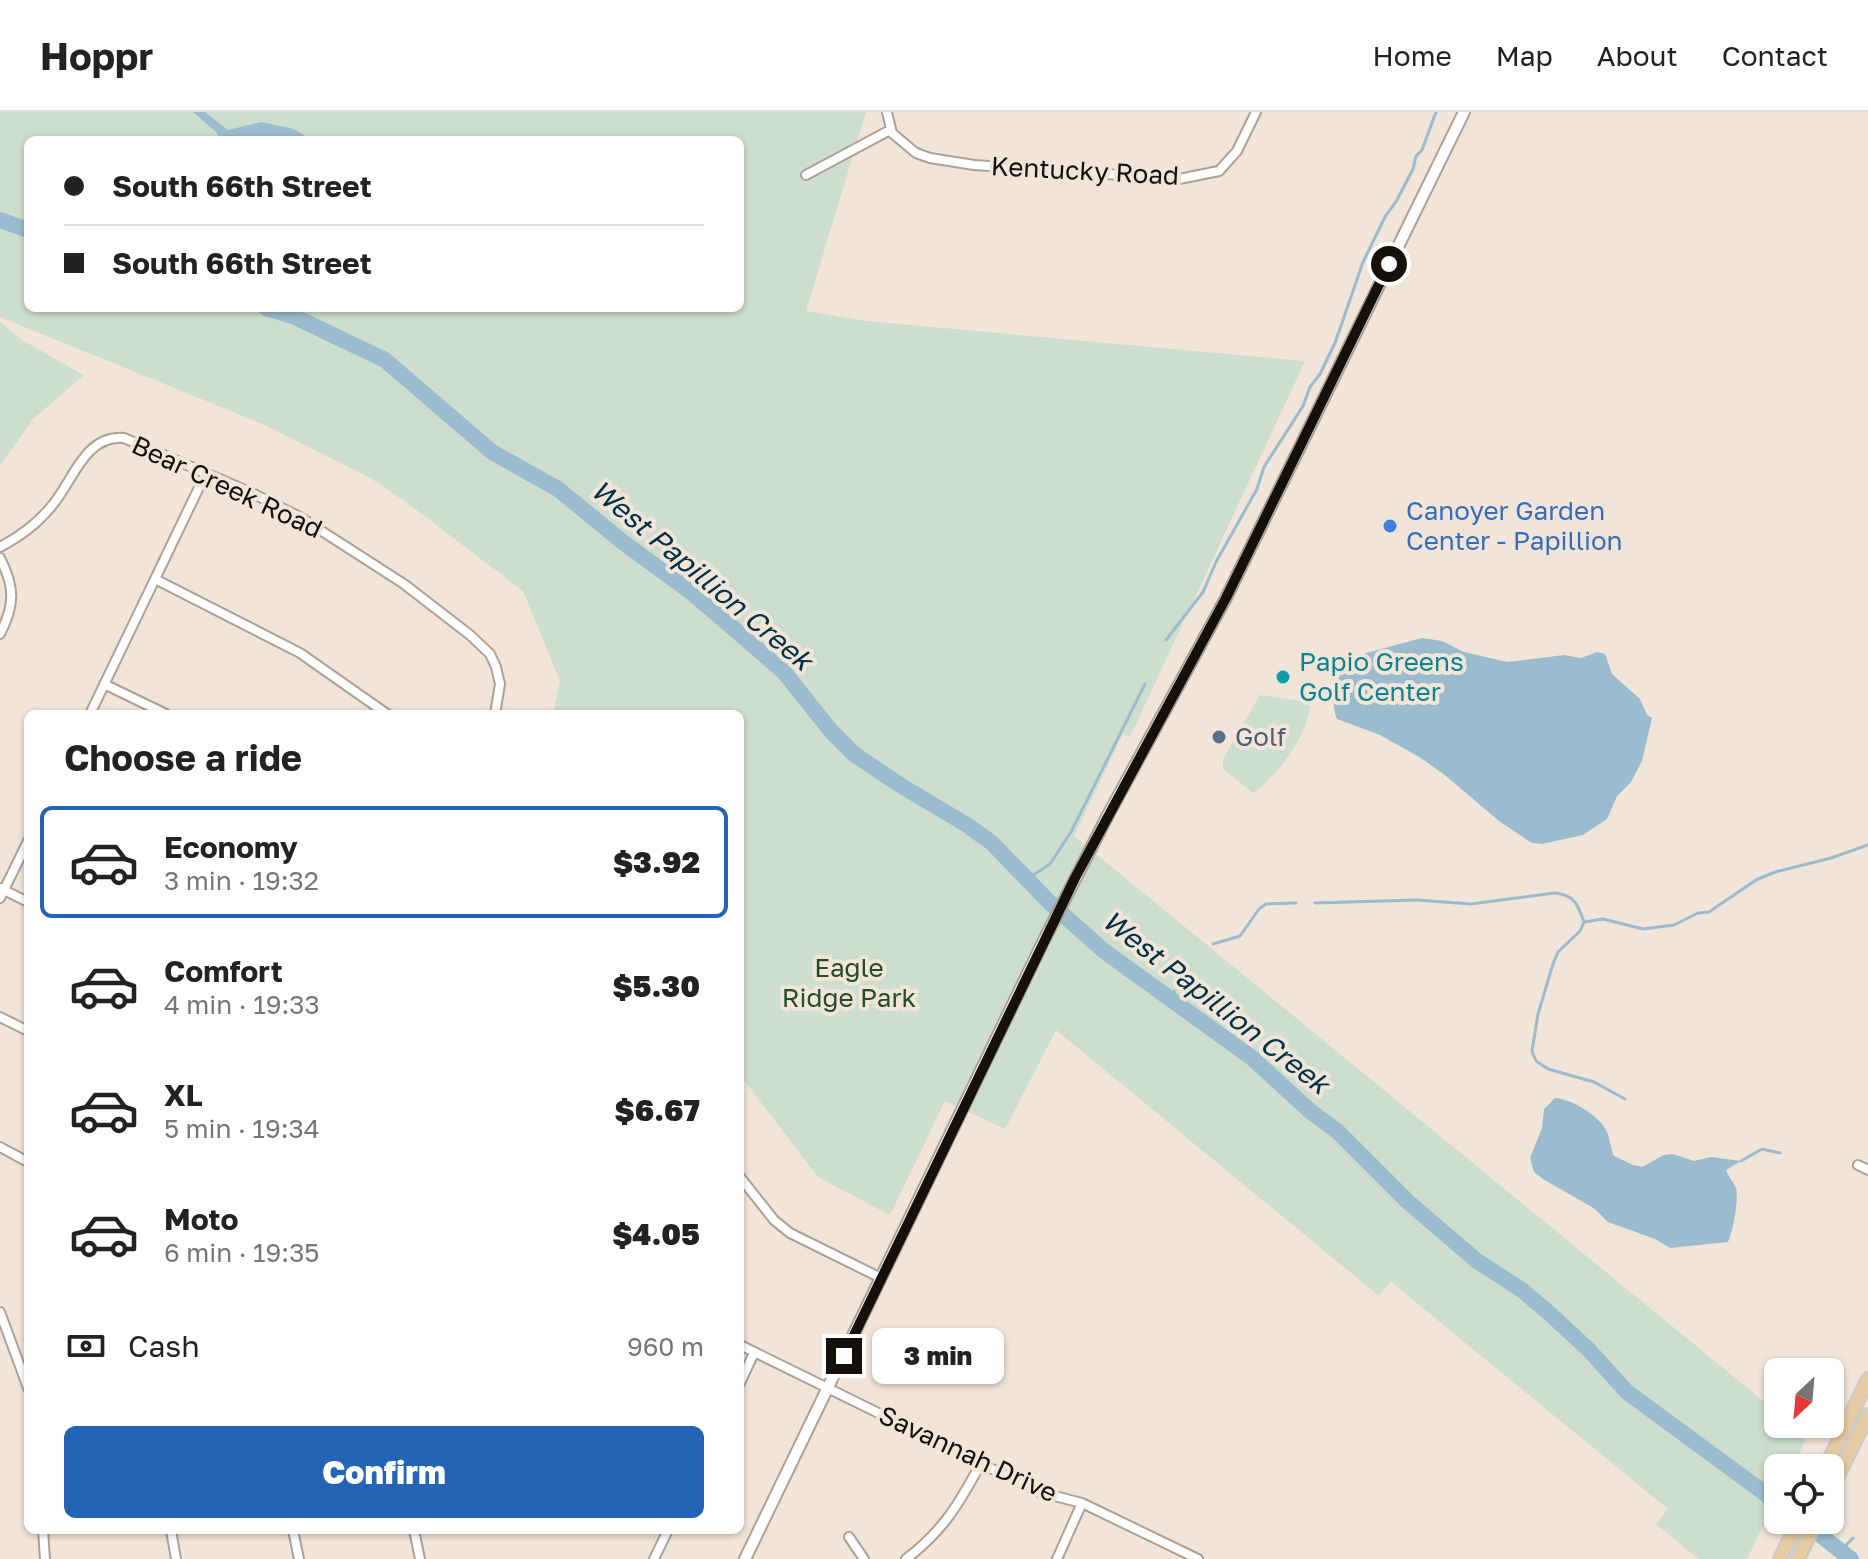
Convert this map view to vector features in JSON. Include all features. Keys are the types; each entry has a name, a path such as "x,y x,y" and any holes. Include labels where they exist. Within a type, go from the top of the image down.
{"main road":[{"path":"1832,1454 1868,1379"},
{"path":"1844,1464 1868,1415"},
{"path":"1780,1559 1792,1534"},
{"path":"1798,1559 1810,1534"}],"street":[{"path":"806,175 890,130 887,112"},
{"name":"Kentucky Road","path":"890,130 916,153 974,165 1179,179 1219,171 1237,151 1256,112"},
{"path":"745,1559 1044,940 1226,598 1464,112"},
{"name":"Bear Creek Road","path":"0,547 31,527 52,507 90,450 104,439 124,438 300,517 404,584 490,654 500,684 496,710"},
{"path":"92,710 206,473"},
{"path":"0,558 9,574 13,591 1,632"},
{"path":"155,579 300,653 381,710"},
{"path":"104,684 158,710"},
{"path":"24,849 1,892 24,901"},
{"path":"0,1017 24,1029"},
{"path":"0,1147 24,1160"},
{"path":"1858,1165 1868,1170"},
{"path":"744,1182 774,1220 790,1233 881,1278"},
{"path":"0,1312 24,1377"},
{"name":"Savannah Drive","path":"744,1347 1039,1492 1082,1503 1183,1556 1198,1559"},
{"path":"744,1374 754,1353"},
{"path":"906,1559 930,1540 949,1518 981,1463"},
{"path":"1057,1559 1082,1503"},
{"path":"43,1534 45,1559"},
{"path":"172,1534 176,1559"},
{"path":"294,1534 299,1559"},
{"path":"415,1534 420,1559"},
{"path":"654,1559 666,1534"},
{"path":"849,1537 864,1559"}],"green space":[{"name":"Eagle Ridge Park","path":"0,112 866,112 806,311 866,321 1305,361 1130,737 1123,734 1074,836 1764,1402 1764,1438 1807,1438 1799,1454 1764,1454 1764,1524 1747,1559 1698,1559 1656,1524 1668,1509 1391,1282 1379,1296 1056,1030 1005,1129 945,1101 890,1215 818,1177 744,1080 744,710 554,710 560,681 523,591 369,477 265,425 0,317"},
{"path":"0,322 22,340 84,375 33,419 0,466"},
{"path":"1260,695 1310,702 1305,727 1290,753 1272,777 1253,793 1223,769 1223,759"}],"water":[{"path":"193,112 205,112 228,130 261,122 294,129 305,136 218,136"},
{"path":"1422,638 1442,641 1464,652 1507,662 1564,655 1581,658 1597,652 1605,654 1612,674 1640,699 1647,715 1652,718 1642,761 1631,782 1617,796 1607,819 1583,835 1542,844 1532,843 1499,821 1421,758 1380,735 1337,719 1334,692 1340,674 1352,660 1359,655"},
{"path":"1555,1098 1576,1105 1597,1119 1606,1130 1614,1156 1633,1165 1642,1167 1664,1155 1673,1154 1694,1161 1711,1157 1741,1161 1726,1170 1737,1193 1728,1242 1670,1248 1655,1239 1608,1222 1595,1209 1534,1172 1530,1158 1542,1128 1544,1109"}],"waterway":[{"path":"1166,640 1203,592 1216,562 1257,489 1264,467 1320,374 1335,343 1363,262 1413,169 1436,112"},
{"name":"West Papillion Creek","path":"0,220 24,229"},
{"name":"West Papillion Creek","path":"280,312 385,360 492,452 558,489 691,592 784,672 831,731 854,754 992,843 1050,903 1104,951 1252,1058 1310,1111 1337,1131 1407,1201 1477,1261 1522,1290 1549,1313 1589,1350 1627,1392 1764,1493"},
{"path":"1027,879 1050,864 1071,832 1145,684"},
{"path":"1625,1099 1594,1082 1548,1069 1536,1061 1532,1051 1538,1014 1553,964 1558,952 1580,931 1584,922 1603,919 1643,929 1674,925 1698,913 1709,912 1756,880 1775,872 1868,845"},
{"path":"1315,903 1417,900 1471,904 1555,893 1575,902 1584,922"},
{"path":"1213,944 1240,936 1266,904 1296,903"},
{"path":"1166,997 1174,991"},
{"path":"1741,1161 1762,1149 1780,1153"},
{"name":"West Papillion Creek","path":"1819,1534 1851,1559"},
{"path":"1842,1549 1853,1538"}],"place":[{"name":"Canoyer Garden Center - Papillion","path":"1390,526"},
{"name":"Papio Greens Golf Center","path":"1283,677"},
{"name":"Golf","path":"1219,737"}],"route":[{"path":"844,1356 1075,878 1226,598 1389,264"}]}
